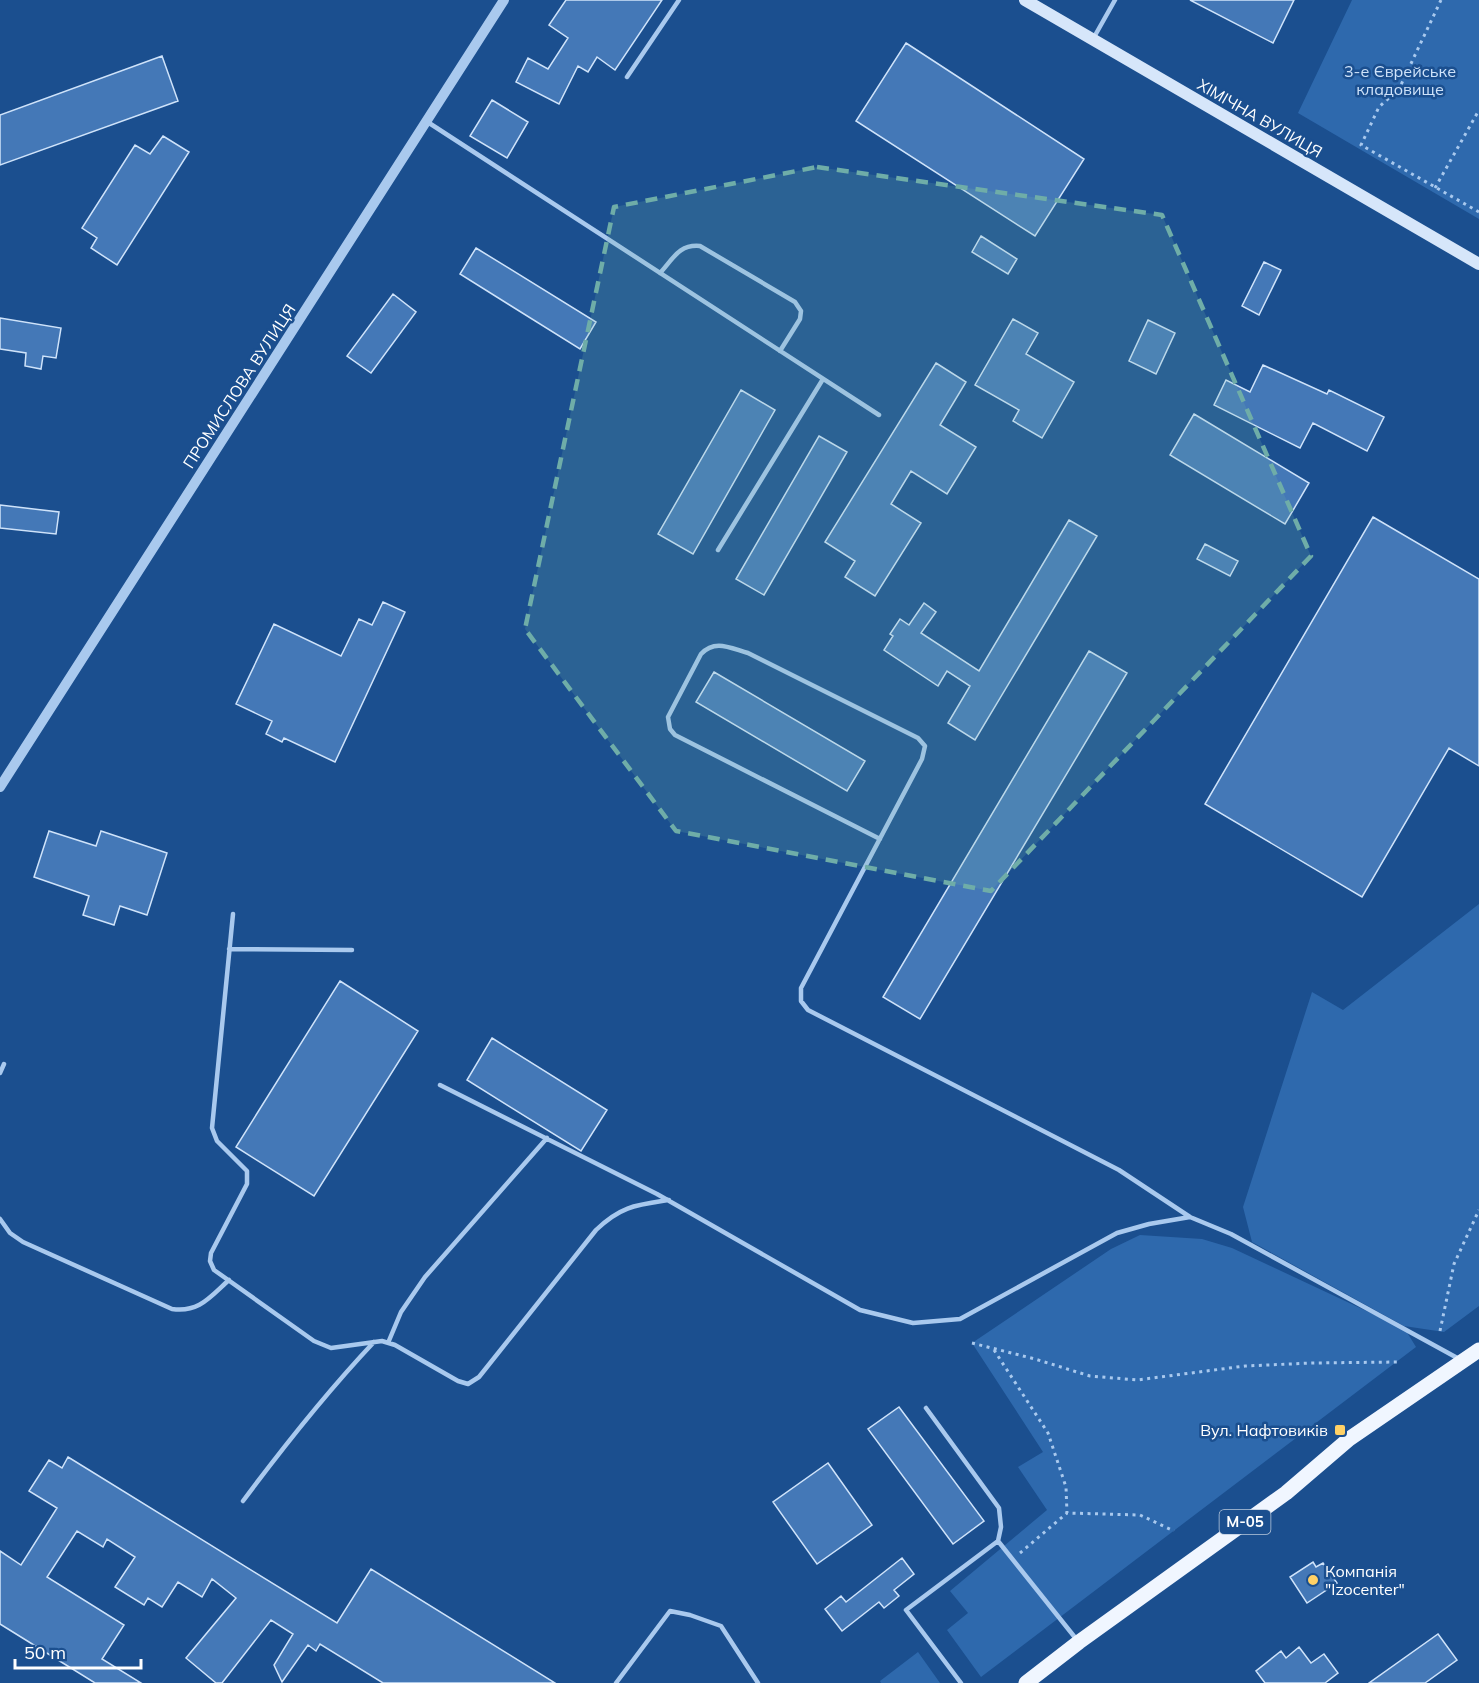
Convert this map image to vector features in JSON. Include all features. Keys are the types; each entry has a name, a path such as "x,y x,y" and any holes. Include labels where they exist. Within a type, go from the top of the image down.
{"main road":[{"name":"ХІМІЧНА ВУЛИЦЯ","path":"1025,0 1479,264"},
{"name":"М-05","path":"1026,1683 1079,1642 1286,1493 1349,1439 1479,1350"}],"street":[{"name":"ПРОМИСЛОВА ВУЛИЦЯ","path":"0,788 504,0"}],"lane":[{"path":"627,77 679,0"},
{"path":"1092,40 1115,0"},
{"path":"426,121 879,415"},
{"path":"660,273 681,249 689,245 700,246 795,302 801,311 800,319 780,351"},
{"path":"718,550 823,379"},
{"path":"880,838 675,735 670,729 668,717 701,654 707,648 718,644 747,653 918,738 925,746 922,759 801,988 801,1001 808,1010 1119,1170 1190,1217 1231,1234 1463,1361"},
{"path":"232,914 212,1128 217,1141 247,1171 247,1184 210,1261 214,1270 314,1341 331,1348 374,1342 388,1343 458,1381 468,1383 479,1377 596,1230 610,1216 632,1206 669,1200"},
{"path":"229,948 352,950"},
{"path":"0,1073 4,1064"},
{"path":"440,1085 669,1200 860,1311 913,1323 960,1319 1117,1233 1149,1224 1190,1217"},
{"path":"388,1343 402,1312 425,1277 547,1138"},
{"path":"0,1220 10,1233 23,1242 172,1309 184,1311 198,1307 229,1280"},
{"path":"243,1502 296,1431 374,1342"},
{"path":"926,1408 999,1508 1001,1527 998,1541 906,1611 961,1683"},
{"path":"998,1541 1079,1642"},
{"path":"616,1683 670,1611 690,1615 721,1626 758,1683"}],"path":[{"path":"1441,0 1399,90 1379,107 1361,145 1479,212"},
{"path":"1436,188 1479,110"},
{"path":"1440,1331 1454,1264 1479,1210"},
{"path":"972,1343 1090,1376 1137,1380 1245,1366 1397,1362"},
{"path":"993,1348 1048,1433 1066,1487 1067,1513"},
{"path":"1012,1559 1067,1513 1140,1515 1174,1531"}],"highlighted area":[{"path":"817,167 1162,215 1311,556 991,891 676,831 525,629 614,207"}],"green space":[{"name":"3-е Єврейське кладовище","path":"1352,0 1479,0 1479,219 1298,113"},
{"path":"1479,904 1479,1306 1444,1332 1404,1326 1252,1242 1243,1207 1312,992 1343,1010"},
{"path":"1140,1235 1202,1239 1232,1248 1405,1329 1416,1347 981,1677 947,1630 968,1613 950,1591 1047,1510 1018,1467 1043,1452 972,1343 1111,1249"},
{"path":"918,1652 940,1683 881,1683 880,1681"}],"building":[{"path":"566,0 662,0 615,70 597,57 588,72 578,66 559,104 516,82 528,58 548,69 568,38 549,25"},
{"path":"1190,0 1294,0 1273,43"},
{"path":"906,43 1084,159 1035,236 856,121"},
{"path":"162,56 178,101 0,165 0,115"},
{"path":"492,100 528,122 507,158 470,136"},
{"path":"163,136 189,152 117,265 91,248 97,238 82,228 135,145 150,154"},
{"path":"981,236 1017,259 1008,274 972,252"},
{"path":"476,248 596,322 580,349 460,274"},
{"path":"1264,262 1281,270 1259,315 1242,306"},
{"path":"393,294 416,312 371,373 347,356"},
{"path":"0,318 61,328 56,358 43,356 41,369 25,366 26,353 0,349"},
{"path":"1013,319 1038,333 1026,354 1074,382 1042,438 1013,421 1019,410 975,385"},
{"path":"1148,320 1175,333 1156,374 1129,361"},
{"path":"936,363 966,382 940,425 976,447 947,494 911,471 891,504 921,523 875,596 845,577 855,561 825,542"},
{"path":"1263,365 1327,394 1329,390 1384,417 1367,451 1313,423 1300,448 1214,405 1226,380 1250,392"},
{"path":"741,390 775,410 693,554 658,534"},
{"path":"1194,414 1309,483 1285,524 1170,455"},
{"path":"819,436 847,452 764,595 736,579"},
{"path":"0,505 59,512 56,534 0,528"},
{"path":"1373,517 1479,579 1479,766 1449,748 1362,897 1205,804"},
{"path":"1069,520 1097,536 975,740 948,723 970,686 947,671 938,686 884,650 893,636 890,634 900,619 909,625 924,603 936,612 921,633 979,671"},
{"path":"1205,544 1238,561 1230,576 1197,559"},
{"path":"383,602 405,612 335,762 284,738 282,742 266,734 272,721 236,704 274,624 341,656 359,619 372,625"},
{"path":"1089,651 1127,673 920,1019 883,997"},
{"path":"714,672 865,761 847,791 696,702"},
{"path":"49,831 96,846 101,831 167,853 147,915 120,906 114,925 83,915 89,896 34,877"},
{"path":"340,981 418,1031 314,1196 236,1147"},
{"path":"492,1038 607,1110 581,1151 467,1080"},
{"path":"899,1407 984,1521 953,1544 868,1429"},
{"path":"68,1457 337,1623 371,1569 555,1683 383,1683 320,1644 316,1651 308,1645 282,1682 274,1665 293,1634 271,1620 222,1683 216,1683 186,1658 236,1598 212,1579 202,1597 178,1582 162,1607 148,1598 144,1605 115,1587 135,1557 107,1539 103,1547 77,1531 47,1577 124,1625 102,1659 141,1683 95,1683 0,1624 0,1551 21,1565 57,1508 29,1491 49,1460 62,1468"},
{"path":"828,1463 872,1525 817,1564 773,1502"},
{"path":"902,1558 914,1574 894,1590 899,1596 884,1608 879,1602 842,1631 825,1609 841,1596 846,1602"},
{"name":"Компанія \"Izocenter\"","path":"1313,1562 1316,1567 1323,1563 1337,1583 1307,1603 1290,1577"},
{"path":"1438,1634 1457,1660 1425,1683 1369,1683"},
{"path":"1299,1647 1311,1663 1324,1654 1338,1673 1325,1683 1265,1683 1256,1671 1281,1651 1286,1658"}],"place":[{"name":"Вул. Нафтовиків","path":"1340,1430"},
{"name":"Компанія \"Izocenter\"","path":"1313,1580"}]}
